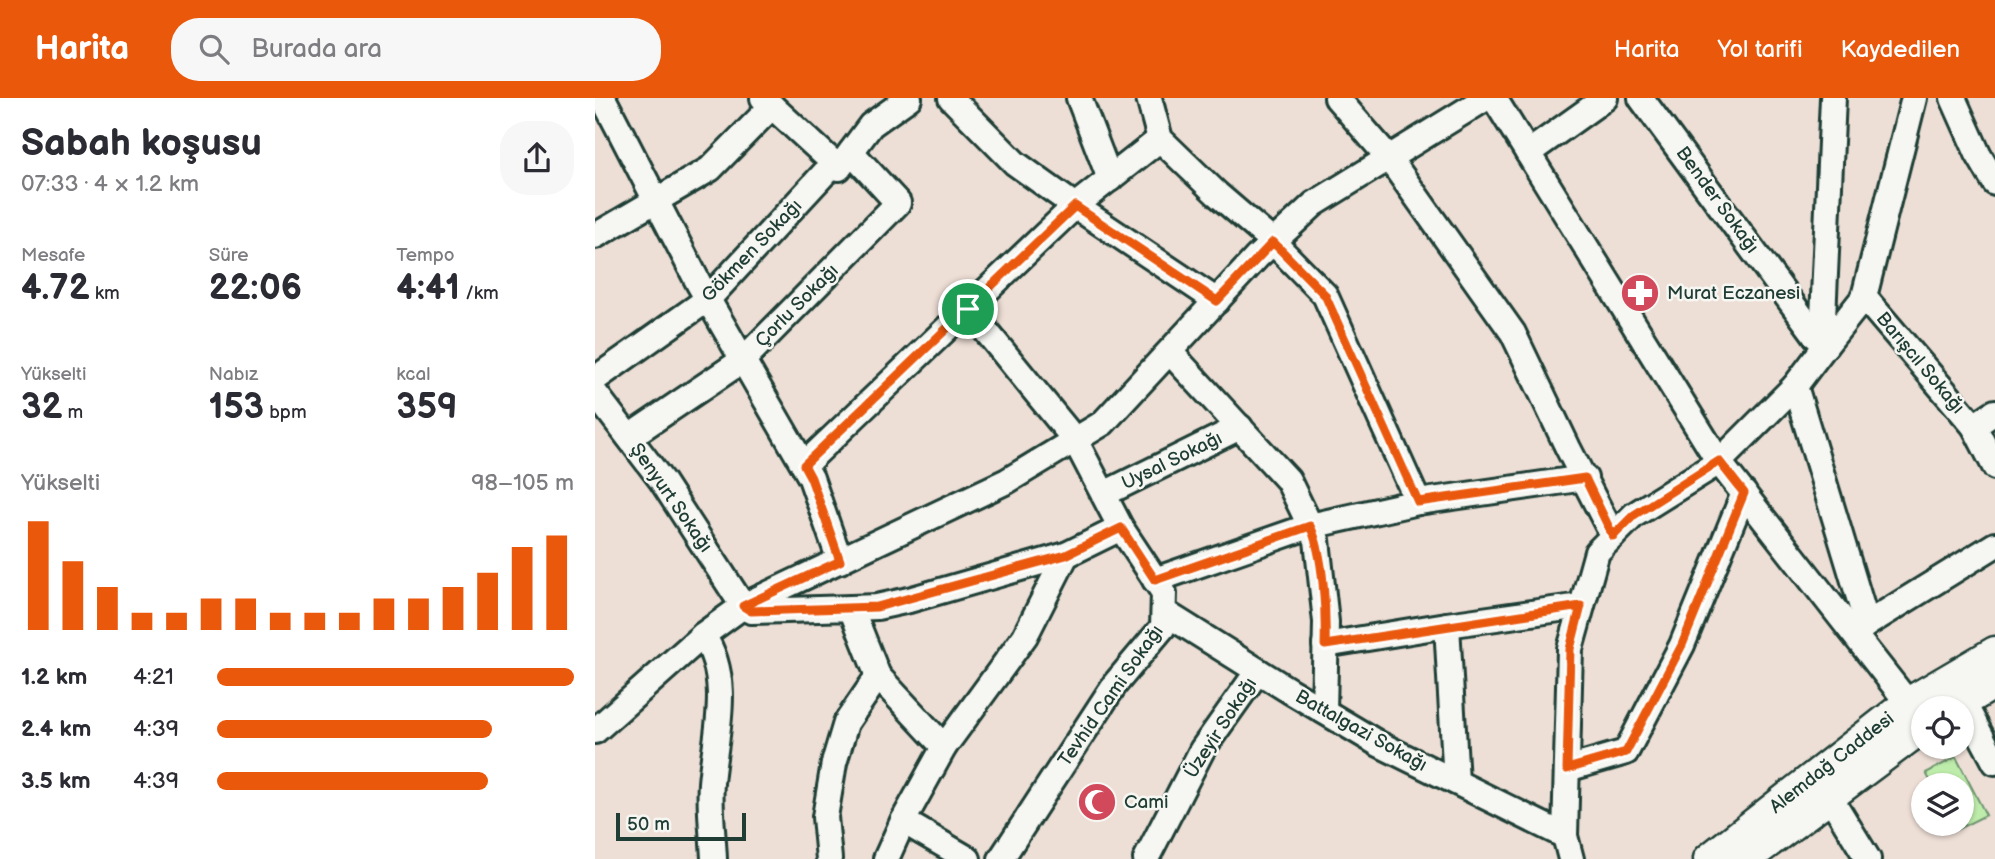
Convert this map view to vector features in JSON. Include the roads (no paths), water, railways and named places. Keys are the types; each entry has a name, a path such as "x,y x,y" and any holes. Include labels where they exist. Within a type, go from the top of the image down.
{"main road":[{"name":"Alemdağ Caddesi","path":"1944,696 1995,652"},
{"path":"1973,696 1995,683"},
{"name":"Alemdağ Caddesi","path":"1709,859 1911,723"},
{"name":"Alemdağ Caddesi","path":"1746,859 1830,797 1911,724"}],"street":[{"path":"603,98 708,299 811,478 840,561"},
{"name":"Gökmen Sokağı","path":"595,379 708,299 871,125 909,98"},
{"path":"951,98 1015,163 1217,301"},
{"path":"1079,98 1110,179"},
{"path":"1149,98 1160,139 1273,242 1325,295 1418,502"},
{"path":"1337,98 1389,158 1513,333 1613,536"},
{"path":"595,731 703,635 743,606 1007,481 1103,423 1273,242 1314,204 1486,98"},
{"path":"1494,98 1719,461 1862,629 1911,707"},
{"path":"1528,153 1605,98"},
{"name":"Bender Sokağı","path":"1641,98 1821,341"},
{"path":"1812,98 1832,110 1821,341"},
{"path":"1568,848 1570,649 1597,552 1634,515 1719,461 1795,386 1821,341 1864,297 1914,98"},
{"path":"1953,98 1978,155 1995,183"},
{"path":"595,236 710,169 767,102 842,158"},
{"path":"804,465 1075,206 1160,139"},
{"name":"Çorlu Sokağı","path":"629,438 743,360 898,203 842,158"},
{"name":"Barışcıl Sokağı","path":"1864,297 1974,426 1995,467"},
{"path":"968,309 1075,440"},
{"path":"1170,352 1288,480 1317,540 1326,622 1324,711"},
{"path":"1795,386 1862,629"},
{"name":"Şenyurt Sokağı","path":"595,393 662,481 743,606"},
{"path":"1974,426 1995,412"},
{"name":"Uysal Sokağı","path":"1104,494 1240,428"},
{"name":"Tevhid Cami Sokağı","path":"1001,859 1115,684 1163,627 1164,593 1121,528 1075,440"},
{"path":"1155,580 1310,526 1418,502 1585,478"},
{"path":"1567,769 1626,752 1682,645 1744,493"},
{"path":"743,606 751,611 877,607 1066,555 1121,528"},
{"path":"1862,629 1995,545"},
{"path":"886,859 903,821 944,747 1025,636 1066,555"},
{"path":"1325,645 1581,606"},
{"path":"851,608 878,676 944,747"},
{"name":"Battalgazi Sokağı","path":"1164,612 1380,744 1456,782 1568,848"},
{"path":"1447,625 1456,782"},
{"path":"703,635 713,654 721,703 711,785 714,859"},
{"name":"Üzeyir Sokağı","path":"1146,859 1202,750 1258,671"},
{"path":"829,859 825,817 834,763 846,723 878,676"},
{"path":"1974,730 1995,762"},
{"path":"1830,797 1868,859"},
{"path":"903,821 968,859"}],"place":[{"name":"Murat Eczanesi","path":"1640,293"},
{"name":"Cami","path":"1097,802"}]}
